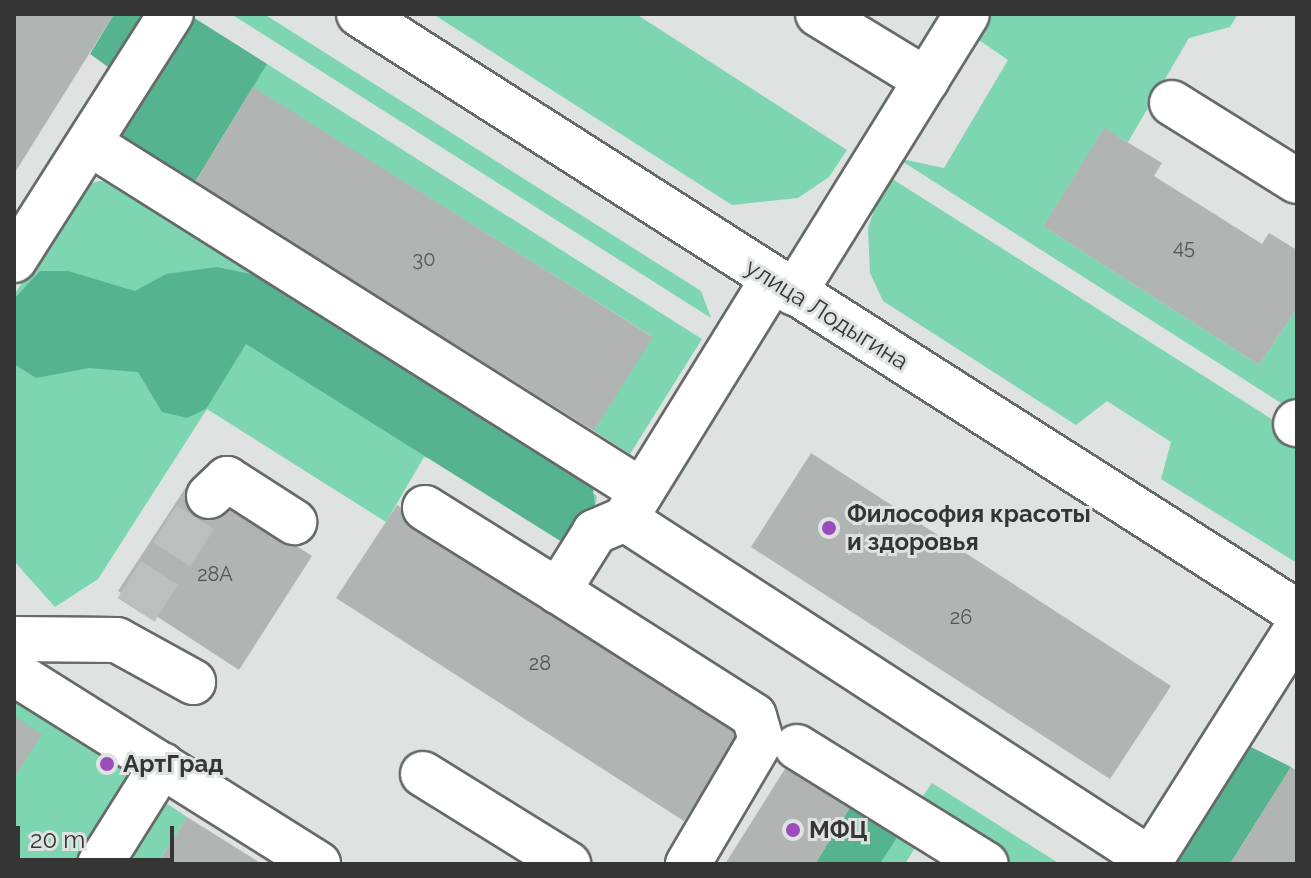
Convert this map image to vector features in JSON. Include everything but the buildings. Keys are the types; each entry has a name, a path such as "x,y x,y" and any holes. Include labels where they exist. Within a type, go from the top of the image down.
{"main road":[{"path":"14,260 171,14"},
{"name":"улица Лодыгина","path":"359,14 1297,612"},
{"path":"818,14 926,80"},
{"path":"558,591 595,532 633,505 926,80 967,14"},
{"path":"1172,103 1297,181"},
{"path":"89,143 633,505 1150,862 1297,628"},
{"path":"209,496 227,479 294,522"},
{"path":"425,508 754,716 761,740 752,763 688,864"},
{"path":"14,639 126,625 193,682"},
{"path":"14,673 318,864"},
{"path":"797,747 986,864"},
{"path":"100,864 162,765"},
{"path":"423,774 568,864"}],"green space":[{"path":"114,14 151,14 115,72 90,54"},
{"path":"231,14 264,14 701,291 711,318"},
{"path":"433,14 636,14 847,150 829,177 798,198 732,205"},
{"path":"991,14 1238,14 1230,27 1189,38 1128,142 1104,129 1043,226 1259,365 1297,308 1297,395 1289,408 897,158 944,168 1008,60 976,38"},
{"path":"191,16 702,339 630,454 594,431 652,336 253,88"},
{"path":"191,16 267,64 195,182 120,135"},
{"path":"886,175 1297,435 1297,563 1161,479 1171,442 1107,401 1076,425 883,301 870,273 868,228"},
{"path":"99,181 114,182 265,277 597,496 595,506 424,457 386,522 207,409 98,579 55,607 14,561 14,295 86,185"},
{"path":"217,267 265,277 592,482 595,506 570,547 246,344 206,409 187,418 162,412 138,372 89,368 36,378 14,364 14,299 40,271 68,271 135,291 166,274"},
{"path":"14,690 129,759 133,776 77,864 14,864"},
{"path":"1247,745 1291,767 1230,864 1171,864"},
{"path":"932,783 1060,864 1005,864 916,806"},
{"path":"854,801 904,827 880,864 815,864"},
{"path":"166,803 187,817 157,864 128,864"},
{"path":"904,827 921,838 905,864 880,864"}],"tunnel":[{"path":"136,610 209,496"}],"place":[{"name":"Философия красоты и здоровья","path":"829,528"},
{"name":"АртГрад","path":"107,764"},
{"name":"МФЦ","path":"793,830"}]}
